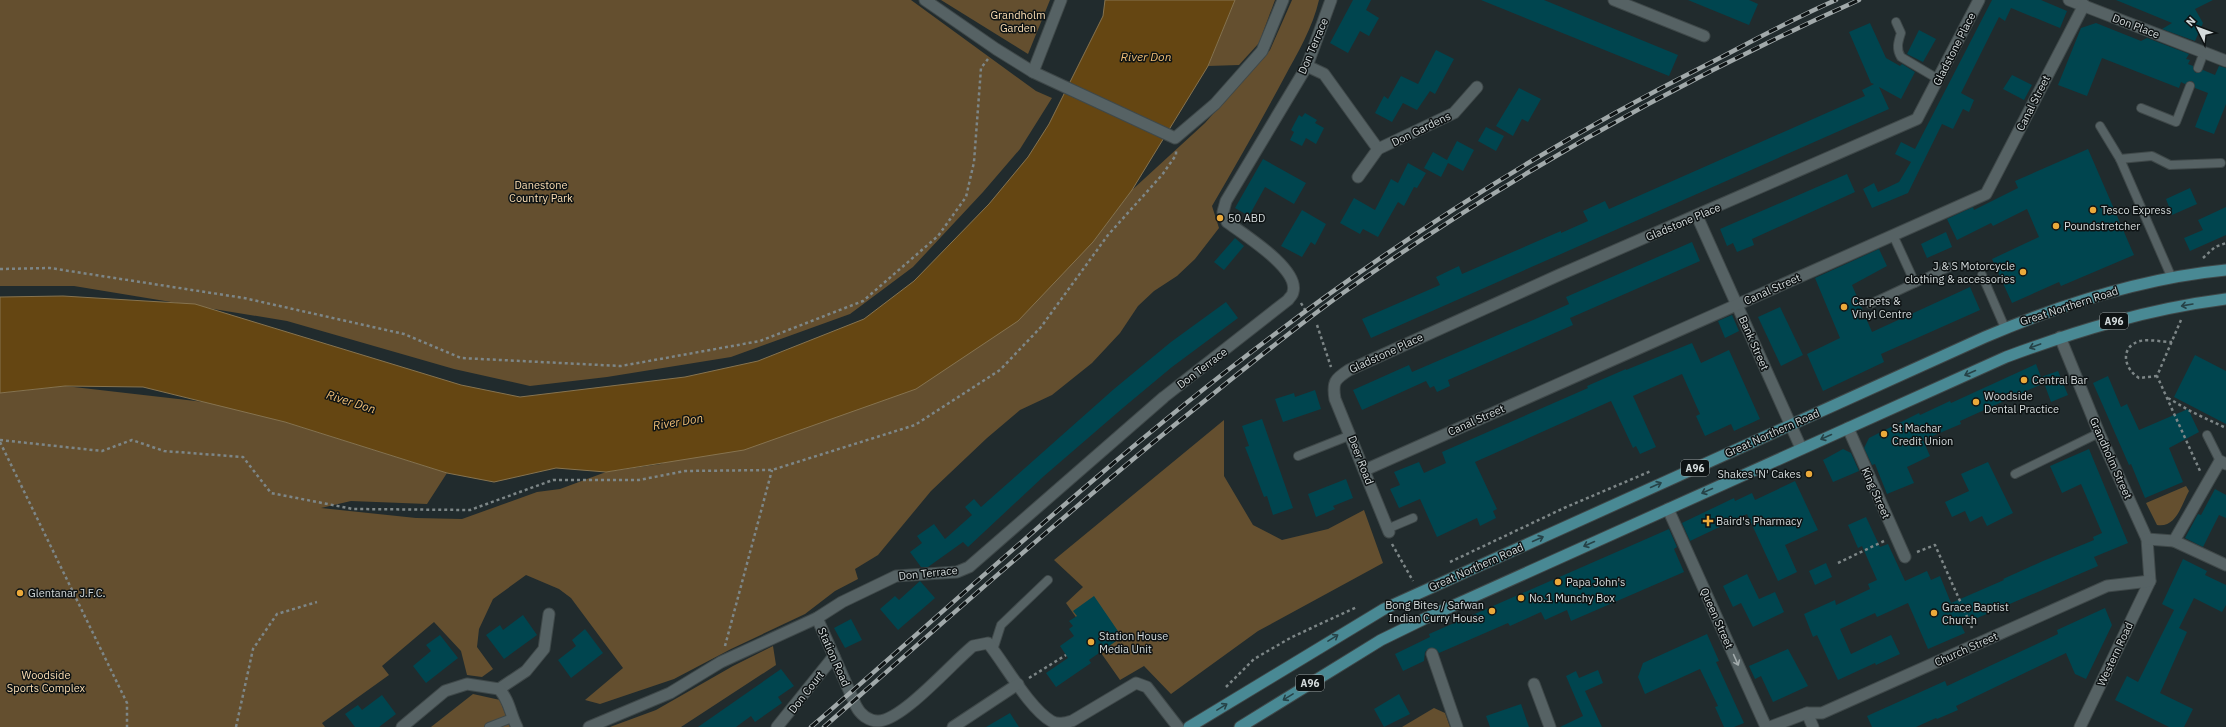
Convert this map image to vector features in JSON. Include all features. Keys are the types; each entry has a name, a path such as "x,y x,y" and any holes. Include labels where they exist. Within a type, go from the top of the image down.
{"main road":[{"name":"Great Northern Road","path":"1189,727 1355,625 1418,592 2006,328 2081,301 2171,276 2226,270"},
{"name":"A96","path":"1240,727 1381,640 1426,618 2006,357 2060,337 2136,314 2226,299"}],"street":[{"path":"925,0 1032,72 1173,137 1215,104 1262,51 1283,0"},
{"path":"1032,72 1061,0"},
{"name":"Don Terrace","path":"817,618 842,602 896,576 957,572 969,567 1164,397 1288,300 1293,292 1293,284 1287,270 1227,222 1223,212 1226,201 1307,66 1331,0"},
{"path":"1614,0 1704,36"},
{"name":"Gladstone Place","path":"1335,383 1348,370 1559,275 1917,119 1979,0"},
{"name":"Don Place","path":"2069,0 2226,61"},
{"name":"Canal Street","path":"1365,470 1986,194 2084,6"},
{"name":"Don Gardens","path":"1307,66 1324,74 1378,149"},
{"name":"Don Gardens","path":"1358,177 1378,149 1454,113 1477,87"},
{"name":"Bank Street","path":"1697,216 1801,448"},
{"name":"Grandholm Street","path":"2060,337 2099,433 2147,539 2150,581"},
{"name":"Deer Road","path":"1335,383 1339,411 1351,435 1388,531"},
{"name":"King Street","path":"1848,428 1905,557"},
{"path":"2174,541 2210,479 2223,463"},
{"name":"Queen Street","path":"1668,509 1766,727"},
{"path":"2147,539 2174,541 2226,565"},
{"name":"Church Street","path":"1807,713 1822,713 2107,586 2150,581"},
{"name":"Western Road","path":"2080,727 2150,581"},
{"path":"499,689 526,671 544,649 549,614"},
{"name":"Station Road","path":"589,727 670,693 721,662 817,618 858,711 870,720 879,721 900,713 973,646 988,643 993,650"},
{"path":"993,650 1034,705 1050,720 1064,723 1080,716 1130,685 1140,683 1155,696 1178,727"},
{"path":"1432,654 1457,727"},
{"name":"Don Court","path":"777,727 834,656"},
{"path":"402,727 445,691 467,684 499,689 507,697 515,723"},
{"path":"953,727 1018,684"},
{"path":"1534,684 1550,727"},
{"path":"1770,727 1807,713 1813,727"}],"lane":[{"path":"1896,22 1901,33 1898,41 1898,52 1901,57 1938,79"},
{"path":"2198,68 2204,52"},
{"path":"2141,108 2176,122 2190,86"},
{"path":"2100,126 2120,160 2171,276"},
{"path":"2120,160 2152,156 2170,166 2221,163"},
{"path":"1893,235 1915,283"},
{"path":"1870,304 1950,267"},
{"path":"1982,275 2006,328"},
{"path":"2015,474 2099,433"},
{"path":"1298,456 1351,435"},
{"path":"2207,435 2223,463"},
{"path":"1388,531 1413,518"},
{"path":"993,650 1001,625 1048,580"},
{"path":"489,727 492,724 515,723"}],"path":[{"path":"0,269 50,268 244,298 404,334 460,358 621,366 760,341 863,301 938,236 966,198 974,162 981,68"},
{"path":"0,441 102,451 132,440 164,451 243,457 271,493 352,509 470,510 553,480 639,480 685,471 772,470 915,425 1000,370 1041,327 1108,234 1162,176 1176,155 1173,137"},
{"path":"2203,258 2215,246 2226,243"},
{"path":"2157,376 2188,305"},
{"path":"1317,325 1335,383"},
{"path":"2157,376 2139,378 2132,374 2125,359 2126,351 2131,346 2141,341 2172,342"},
{"path":"2157,376 2199,471 2210,479"},
{"path":"2168,398 2192,412 2226,428"},
{"path":"0,441 127,702 127,727"},
{"path":"721,662 772,470"},
{"path":"1388,531 1390,541 1418,592"},
{"path":"1838,563 1895,536"},
{"path":"1905,557 1935,545 1972,628"},
{"path":"236,727 253,649 277,614 317,602"},
{"path":"1018,684 1066,656"}],"green space":[{"name":"Danestone Country Park","path":"0,0 911,0 1036,91 1052,98 1020,149 983,192 913,267 850,314 731,357 607,377 530,386 454,369 287,321 74,286 0,286"},
{"name":"Grandholm Garden","path":"941,0 1050,0 1028,54"},
{"path":"1235,0 1275,0 1259,43 1239,65 1208,66"},
{"name":"Woodside Sports Complex","path":"1292,0 1319,0 1309,30 1299,50 1258,126 1212,206 1219,228 1195,259 1177,276 1154,291 1138,306 1120,333 1092,363 1052,395 1020,410 987,438 931,491 878,555 855,569 858,579 835,591 805,614 731,649 674,679 600,704 585,700 623,668 571,598 559,589 526,575 493,599 479,629 477,647 493,669 482,677 467,675 461,651 434,622 382,666 389,675 322,723 325,727 0,727 0,393 65,386 213,403 285,422 447,473 427,504 351,501 321,508 416,518 462,519 537,492 560,489 606,472 661,464 1093,242 1132,190 1205,123 1270,50"},
{"path":"1224,420 1224,476 1253,525 1282,540 1328,529 1364,510 1383,563 1258,631 1171,694 1144,666 1120,680 1066,603 1083,587 1054,560"},
{"path":"2186,486 2189,491 2177,515 2169,523 2157,525 2146,503"},
{"path":"773,646 776,665 681,727 610,727 656,710 733,666"},
{"path":"473,694 500,700 510,727 431,727"},
{"path":"1434,708 1445,713 1450,727 1402,727"}],"water":[{"name":"River Don","path":"1105,0 1235,0 1208,66 1132,190 1093,242 1018,321 916,389 744,450 606,472 556,468 494,482 447,473 285,422 143,387 65,386 0,393 0,297 63,296 195,304 461,385 520,397 685,377 758,361 864,319 914,281 989,204 1028,157 1049,124 1103,16"}],"building":[{"path":"1353,0 1371,0 1366,10 1379,18 1369,36 1360,31 1348,53 1330,43"},
{"path":"1481,0 1544,0 1678,55 1669,76"},
{"path":"1688,0 1749,0 1758,4 1749,25"},
{"path":"1992,0 2041,0 2067,11 2060,28 2011,8 2005,21 1999,17 1961,93 1974,100 1969,112 1963,109 1953,129 1942,124 1908,193 1872,208 1863,189 1874,183 1878,192 1899,182 1911,162 1895,154 1901,142 1915,149"},
{"path":"2116,0 2213,0 2195,9 2203,23 2195,41 2162,29 2172,23"},
{"path":"1870,23 1886,58 1900,66 1902,64 1915,72 1901,99 1879,87 1889,109 1371,338 1362,319 1440,285 1436,277 1459,266 1462,274 1561,231 1561,233 1588,221 1583,211 1605,201 1609,209 1865,96 1862,90 1874,84 1871,83 1849,32"},
{"path":"2096,23 2141,41 2147,38 2189,54 2186,59 2190,60 2188,64 2193,66 2196,73 2203,70 2215,75 2219,66 2226,68 2226,104 2214,134 2195,127 2208,93 2195,88 2192,81 2185,84 2181,82 2179,88 2102,58 2087,96 2058,85 2081,28"},
{"path":"1919,30 1936,39 1923,62 1907,54"},
{"path":"1436,50 1454,59 1435,94 1430,91 1417,110 1403,103 1392,122 1375,113 1384,96 1388,99 1401,76 1418,84"},
{"path":"2012,75 2032,85 2024,100 2003,89"},
{"path":"1519,88 1541,99 1528,122 1522,119 1513,136 1496,126"},
{"path":"1305,113 1317,120 1315,123 1324,128 1316,144 1306,138 1302,146 1290,140 1294,132 1291,130 1299,115 1302,117"},
{"path":"1486,127 1504,136 1496,151 1478,141"},
{"path":"1457,141 1474,150 1463,171 1448,163 1441,177 1424,168 1433,152 1447,160"},
{"path":"2088,149 2134,255 2061,286 2059,282 2012,303 1992,259 2039,237 2027,209 1993,226 1991,223 1957,240 1947,219 1973,207 1974,210 2018,188 2015,181"},
{"path":"1263,159 1306,183 1294,204 1265,187 1249,216 1235,208"},
{"path":"1408,163 1426,173 1417,188 1414,187 1404,206 1398,202 1378,237 1363,229 1360,234 1340,223 1354,198 1375,210 1391,179 1398,183"},
{"path":"1847,174 1855,192 1752,239 1754,245 1737,252 1733,243 1727,246 1720,229"},
{"path":"2190,188 2197,204 2172,215 2166,199"},
{"path":"2226,207 2226,235 2190,251 2184,238 2203,230 2198,220"},
{"path":"1302,210 1326,224 1315,245 1311,242 1302,257 1281,246"},
{"path":"1946,232 1952,247 1927,258 1921,244"},
{"path":"1235,238 1244,246 1224,270 1214,262"},
{"path":"1692,242 1700,261 1570,318 1573,325 1448,380 1450,386 1437,392 1434,386 1430,388 1426,381 1362,410 1353,390 1409,365 1412,372 1540,317 1569,304 1566,297"},
{"path":"1879,249 1887,266 1852,285 1872,332 1970,287 1980,310 1881,354 1884,362 1823,391 1807,354 1840,338 1815,278"},
{"path":"1226,302 1238,318 1172,367 1124,407 1044,476 968,547 963,542 928,567 921,567 910,552 922,543 917,536 934,524 945,539 972,515 965,507 974,499 981,507 1114,389 1171,342"},
{"path":"1780,307 1803,355 1781,366 1758,317"},
{"path":"1732,315 1739,331 1725,338 1718,321"},
{"path":"1692,343 1701,363 1729,350 1760,419 1734,431 1731,424 1705,436 1696,416 1700,414 1682,374 1633,396 1656,447 1640,454 1636,446 1633,448 1611,401 1475,462 1497,509 1493,511 1496,518 1480,526 1477,518 1437,537 1420,499 1399,508 1390,489 1400,485 1394,472 1419,462 1424,473 1446,463 1442,452 1588,388 1587,386"},
{"path":"2195,355 2226,371 2226,424 2174,397"},
{"path":"2036,364 2041,377 2058,371 2068,395 2051,402 2044,383 1960,421 1961,424 1923,440 1930,456 1907,467 1914,483 1887,494 1875,464 1872,465 1864,448 1869,438 1919,413 1920,415 1950,401 1951,403"},
{"path":"2108,376 2121,407 2127,404 2139,430 2188,409 2199,432 2169,448 2183,482 2145,498 2131,464 2129,465 2093,383"},
{"path":"1315,390 1321,409 1283,422 1275,399 1294,393 1295,397"},
{"path":"1262,419 1293,508 1273,515 1267,496 1264,497 1245,447 1249,446 1242,426"},
{"path":"1843,449 1851,453 1859,471 1833,482 1823,460"},
{"path":"2089,449 2128,543 2094,557 2098,566 1961,625 1965,633 1928,649 1908,603 1877,617 1875,613 1840,629 1851,654 1891,635 1900,654 1876,665 1875,663 1838,680 1817,635 1813,637 1804,614 1835,600 1836,605 1870,589 1868,584 1877,580 1862,546 1858,548 1848,525 1866,517 1880,547 1888,544 1905,581 1927,571 1931,580 1940,576 1951,603 2043,561 2094,540 2093,537 2102,533 2081,484 2062,493 2050,466"},
{"path":"1988,462 2013,513 1987,526 1982,516 1970,522 1965,511 1952,517 1945,502 1969,491 1961,474"},
{"path":"1346,479 1353,498 1333,506 1335,509 1316,517 1308,494"},
{"path":"1795,481 1818,530 1785,545 1797,572 1778,581 1747,514 1690,541 1682,523 1734,498 1735,501 1752,493 1755,500"},
{"path":"2215,489 2226,495 2226,518 2219,515 2203,547 2185,538 2198,514 2201,515"},
{"path":"1669,529 1677,547 1674,549 1684,572 1571,621 1567,610 1545,620 1541,612 1510,626 1508,623 1439,653 1436,649 1429,648 1425,652 1424,661 1403,671 1395,654 1430,637 1429,634"},
{"path":"2183,559 2207,571 2205,575 2226,585 2226,605 2222,612 2194,598 2179,628 2187,632 2160,693 2193,709 2184,727 2169,727 2115,700 2127,676 2138,682 2174,610 2162,604"},
{"path":"1826,563 1832,577 1815,585 1809,571"},
{"path":"1747,574 1759,599 1775,592 1784,612 1753,627 1741,603 1733,607 1723,586"},
{"path":"920,581 935,598 898,630 880,609 895,596 899,600"},
{"name":"Station House Media Unit","path":"1094,596 1122,637 1089,660 1091,663 1056,687 1046,673 1068,658 1060,646 1074,636 1069,629 1073,626 1069,621 1077,616 1073,611"},
{"path":"2105,608 2112,625 2086,679 2075,674 2066,653 1956,706 1958,710 1937,719 1936,718 1916,727 1872,727 1867,716 1945,681 1947,686 2058,634 2057,630"},
{"path":"523,615 537,635 504,659 486,635 500,625 503,630"},
{"path":"851,619 862,640 845,648 834,628"},
{"path":"585,629 603,653 571,678 558,660 576,646 572,640"},
{"path":"1707,634 1719,661 1716,662 1744,723 1734,727 1724,727 1715,707 1718,706 1700,669 1645,694 1638,677 1643,663"},
{"path":"440,635 458,658 426,683 413,666 431,651 426,645"},
{"path":"1788,649 1808,686 1773,702 1761,676 1755,679 1749,666"},
{"path":"781,669 794,686 778,697 782,703 755,722 751,716 736,727 698,727"},
{"path":"1598,670 1603,683 1585,691 1602,727 1560,727 1583,716 1566,676 1576,671 1579,678"},
{"path":"1399,694 1410,714 1384,727 1374,709"},
{"path":"382,695 396,714 379,727 355,727 345,714 358,705 362,710"},
{"path":"1521,704 1529,727 1490,727 1486,716"},
{"path":"1010,713 1019,727 986,727"}],"railway":[{"path":"811,727 1037,528 1152,431 1211,383 1322,299 1428,226 1537,158 1649,95 1787,23 1836,0"},
{"path":"824,727 999,573 1132,460 1259,357 1343,293 1404,251 1467,211 1594,134 1725,64 1859,0"}],"place":[{"name":"Tesco Express","path":"2093,210"},
{"name":"50 ABD","path":"1220,218"},
{"name":"Poundstretcher","path":"2056,226"},
{"name":"J & S Motorcycle clothing & accessories","path":"2023,272"},
{"name":"Carpets & Vinyl Centre","path":"1844,307"},
{"name":"Central Bar","path":"2024,380"},
{"name":"Woodside Dental Practice","path":"1976,402"},
{"name":"St Machar Credit Union","path":"1884,434"},
{"name":"Shakes 'N' Cakes","path":"1809,474"},
{"name":"Baird's Pharmacy","path":"1708,521"},
{"name":"Papa John's","path":"1558,582"},
{"name":"Glentanar J.F.C.","path":"20,593"},
{"name":"No.1 Munchy Box","path":"1521,598"},
{"name":"Bong Bites / Safwan Indian Curry House","path":"1492,611"},
{"name":"Grace Baptist Church","path":"1934,613"},
{"name":"Station House Media Unit","path":"1091,642"}]}
